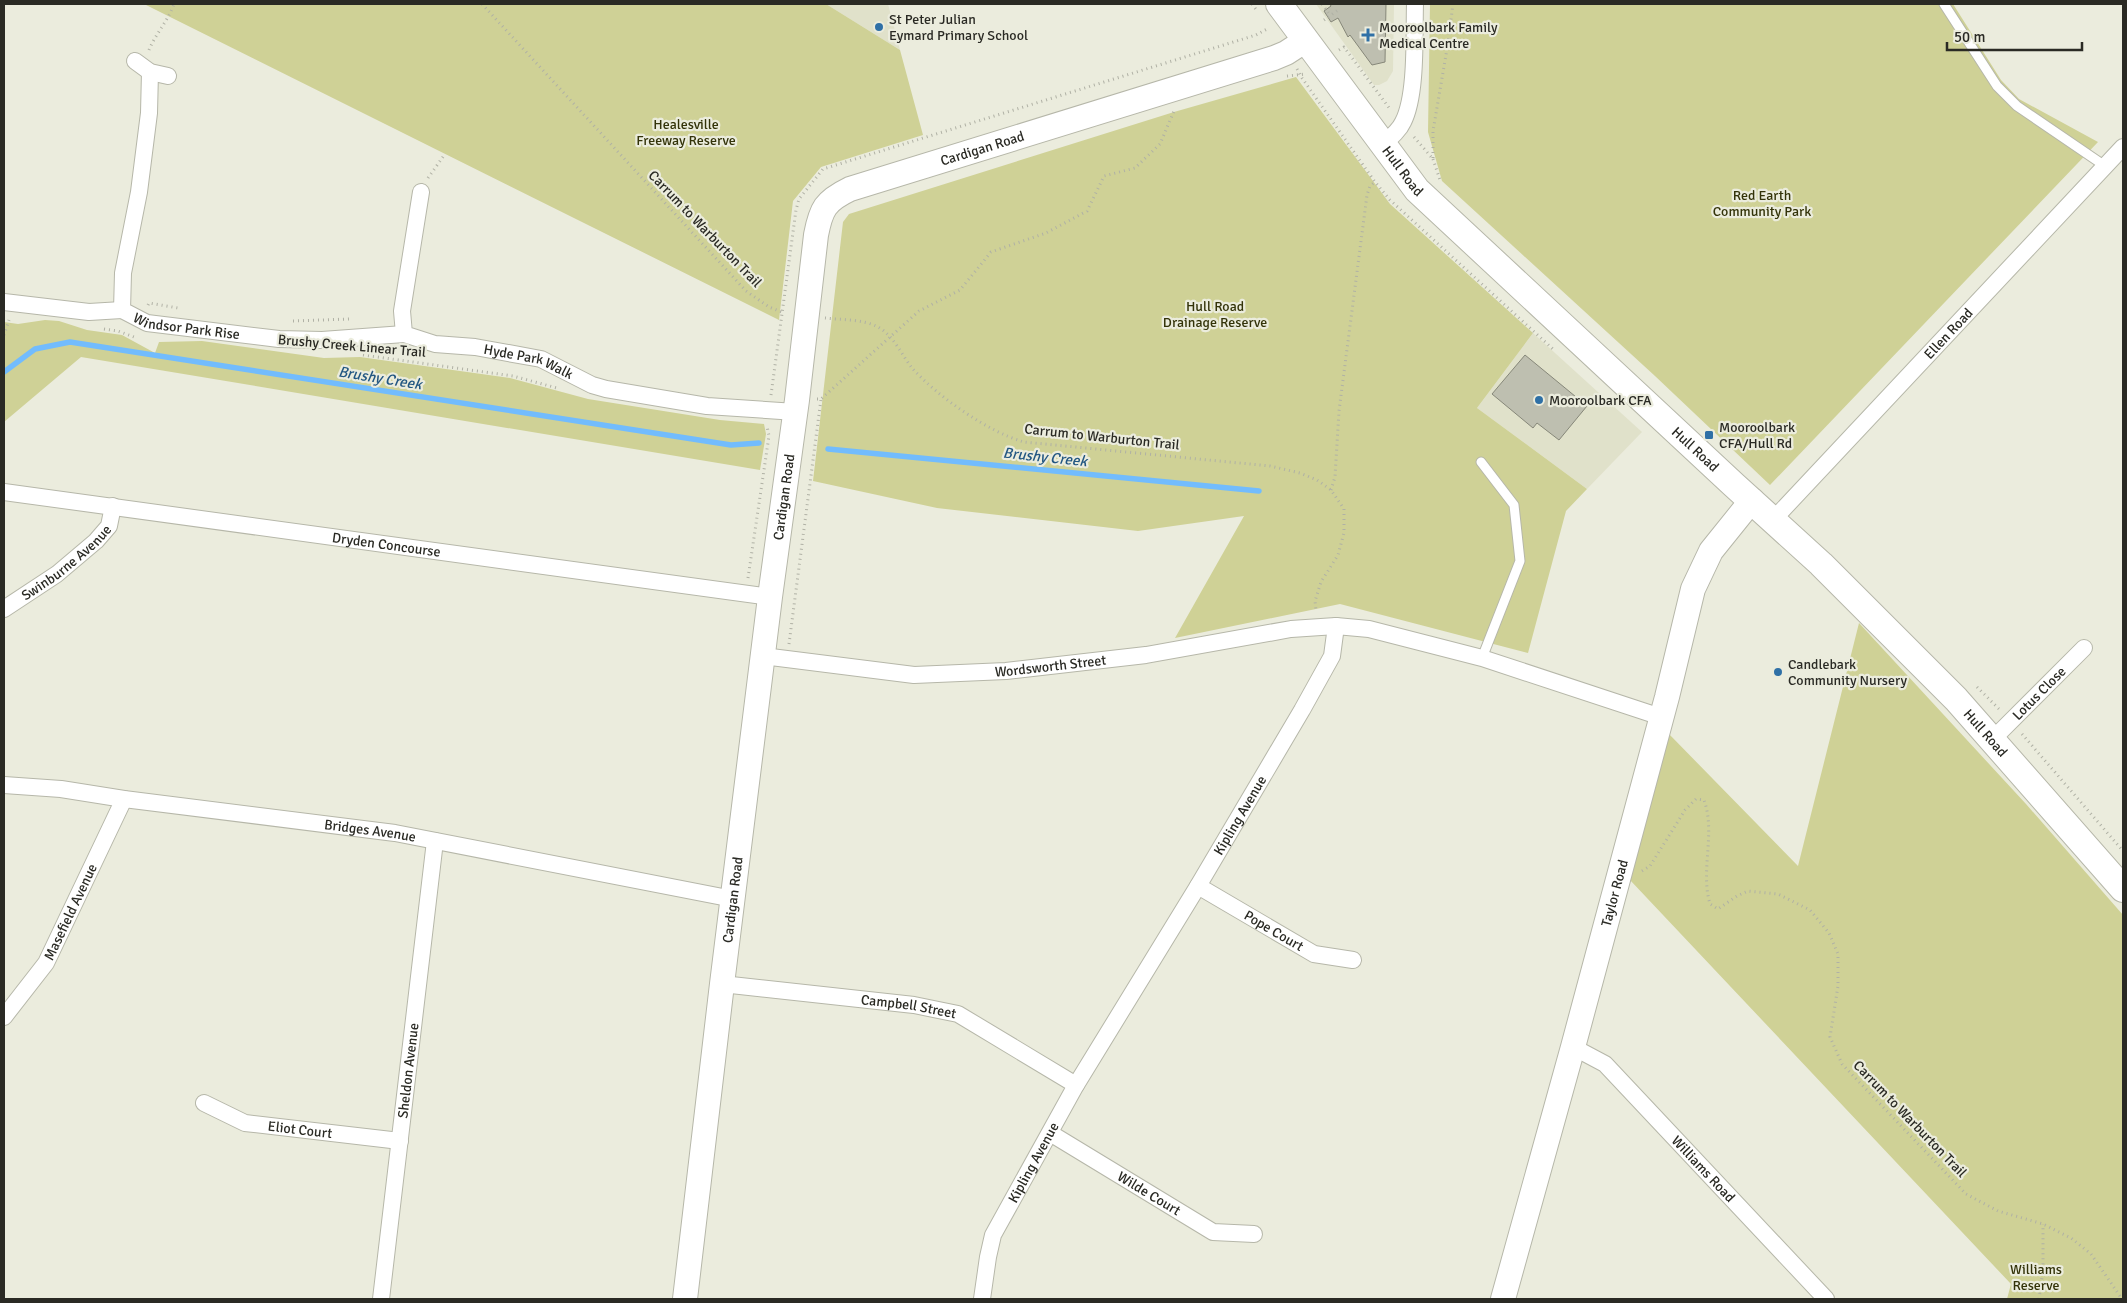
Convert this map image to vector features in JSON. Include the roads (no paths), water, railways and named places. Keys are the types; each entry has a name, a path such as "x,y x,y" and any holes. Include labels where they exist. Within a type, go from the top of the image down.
{"main road":[{"name":"Hull Road","path":"1279,4 1382,145 1417,190 1436,210 1821,564 1956,699 2123,889"}],"street":[{"path":"1382,145 1402,124 1408,110 1412,77 1415,4"},
{"name":"Cardigan Road","path":"685,1299 770,597 796,412 820,212 833,197 850,188 1274,58 1286,53 1306,40"},
{"name":"Windsor Park Rise","path":"168,76 142,67 149,113 139,192 123,273 122,310 140,320 157,324 300,341 404,334"},
{"name":"Ellen Road","path":"1773,520 2123,147"},
{"path":"404,334 402,312 421,192"},
{"path":"4,302 89,312 122,310"},
{"name":"Hyde Park Walk","path":"404,334 434,344 475,347 542,359 592,385 606,389 707,406 796,412"},
{"name":"Dryden Concourse","path":"4,492 770,597"},
{"name":"Taylor Road","path":"1503,1299 1573,1048 1693,590 1711,551 1752,500"},
{"name":"Swinburne Avenue","path":"4,610 57,574 96,541 109,526 113,506"},
{"path":"1336,626 1369,629 1482,658 1661,717"},
{"name":"Wordsworth Street","path":"763,656 914,675 1006,671 1146,655 1291,629 1336,626"},
{"name":"Kipling Avenue","path":"982,1299 993,1235 1076,1085 1198,886 1302,710 1332,656 1336,626"},
{"name":"Lotus Close","path":"1993,739 2084,648"},
{"name":"Bridges Avenue","path":"4,785 61,789 124,799 395,833 733,898"},
{"name":"Masefield Avenue","path":"4,1017 46,963 124,799"},
{"name":"Sheldon Avenue","path":"381,1299 435,841"},
{"name":"Pope Court","path":"1198,886 1314,954 1354,960"},
{"name":"Campbell Street","path":"722,984 914,1006 958,1014 1076,1085"},
{"name":"Williams Road","path":"1573,1048 1605,1064 1818,1295"},
{"name":"Eliot Court","path":"204,1103 245,1123 400,1141"},
{"name":"Wilde Court","path":"1050,1133 1213,1232 1254,1234"}],"lane":[{"path":"1944,4 1996,86 2017,106 2105,166"},
{"path":"1480,462 1514,505 1520,561 1482,658"}],"waterway":[{"name":"Brushy Creek","path":"4,372 35,349 70,342 731,445 759,443"},
{"name":"Brushy Creek","path":"828,449 1259,491"}],"place":[{"name":"St Peter Julian Eymard Primary School","path":"879,27"},
{"name":"Mooroolbark Family Medical Centre","path":"1368,35"},
{"name":"Mooroolbark CFA","path":"1539,400"},
{"name":"Mooroolbark CFA/Hull Rd","path":"1709,435"},
{"name":"Candlebark Community Nursery","path":"1778,672"}],"park label":[{"name":"Healesville Freeway Reserve","path":"686,132"},
{"name":"Red Earth Community Park","path":"1762,204"},
{"name":"Hull Road Drainage Reserve","path":"1215,314"},
{"name":"Williams Reserve","path":"2036,1278"}]}
